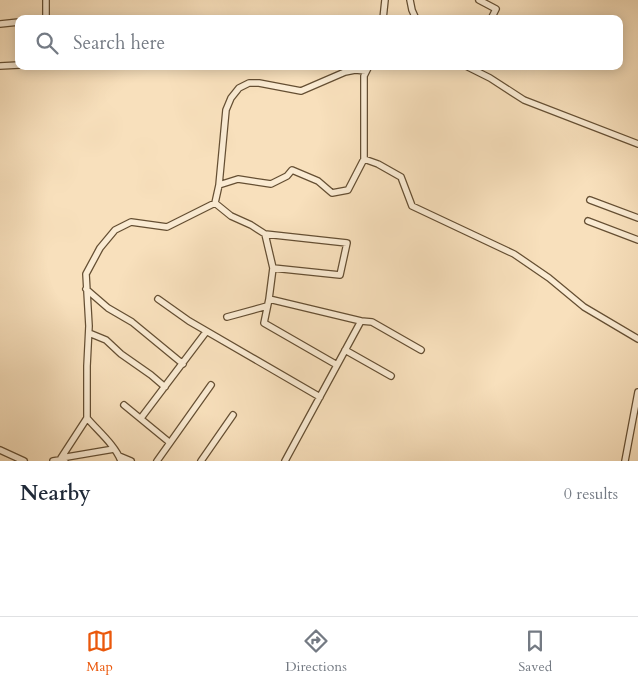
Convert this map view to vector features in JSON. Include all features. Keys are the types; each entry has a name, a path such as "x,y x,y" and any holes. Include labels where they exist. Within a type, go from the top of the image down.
{"street":[{"path":"45,15 46,0"},
{"path":"383,15 385,0"},
{"path":"410,0 414,15"},
{"path":"479,0 496,9 494,15"},
{"path":"0,24 15,22"},
{"path":"0,66 15,65"},
{"path":"215,203 226,110 231,98 239,88 249,83 259,83 301,92 345,72 360,70"},
{"path":"218,185 238,179 270,184 287,176 292,170 318,181 332,193 348,190 364,158 364,85 367,70"},
{"path":"474,70 524,100 638,144"},
{"path":"364,158 400,176 412,206 514,254 549,278 584,307 638,339"},
{"path":"590,200 638,218"},
{"path":"215,203 231,216 265,234 347,243 340,275 273,268"},
{"path":"114,449 61,458 87,418 89,333 86,274 100,248 115,230 131,222 167,227 215,203"},
{"path":"588,221 638,240"},
{"path":"265,234 273,268 264,323 337,365"},
{"path":"86,289 108,308 132,322 182,364"},
{"path":"158,299 206,332 320,397"},
{"path":"269,299 372,322 421,350"},
{"path":"226,317 268,306"},
{"path":"285,461 361,320"},
{"path":"141,418 206,332"},
{"path":"89,333 106,340 165,387"},
{"path":"345,350 391,376"},
{"path":"157,461 211,385"},
{"path":"625,461 638,392"},
{"path":"124,405 169,442"},
{"path":"202,461 233,416"},
{"path":"87,418 120,458 131,461"},
{"path":"53,461 114,449"},
{"path":"0,450 24,461"}]}
